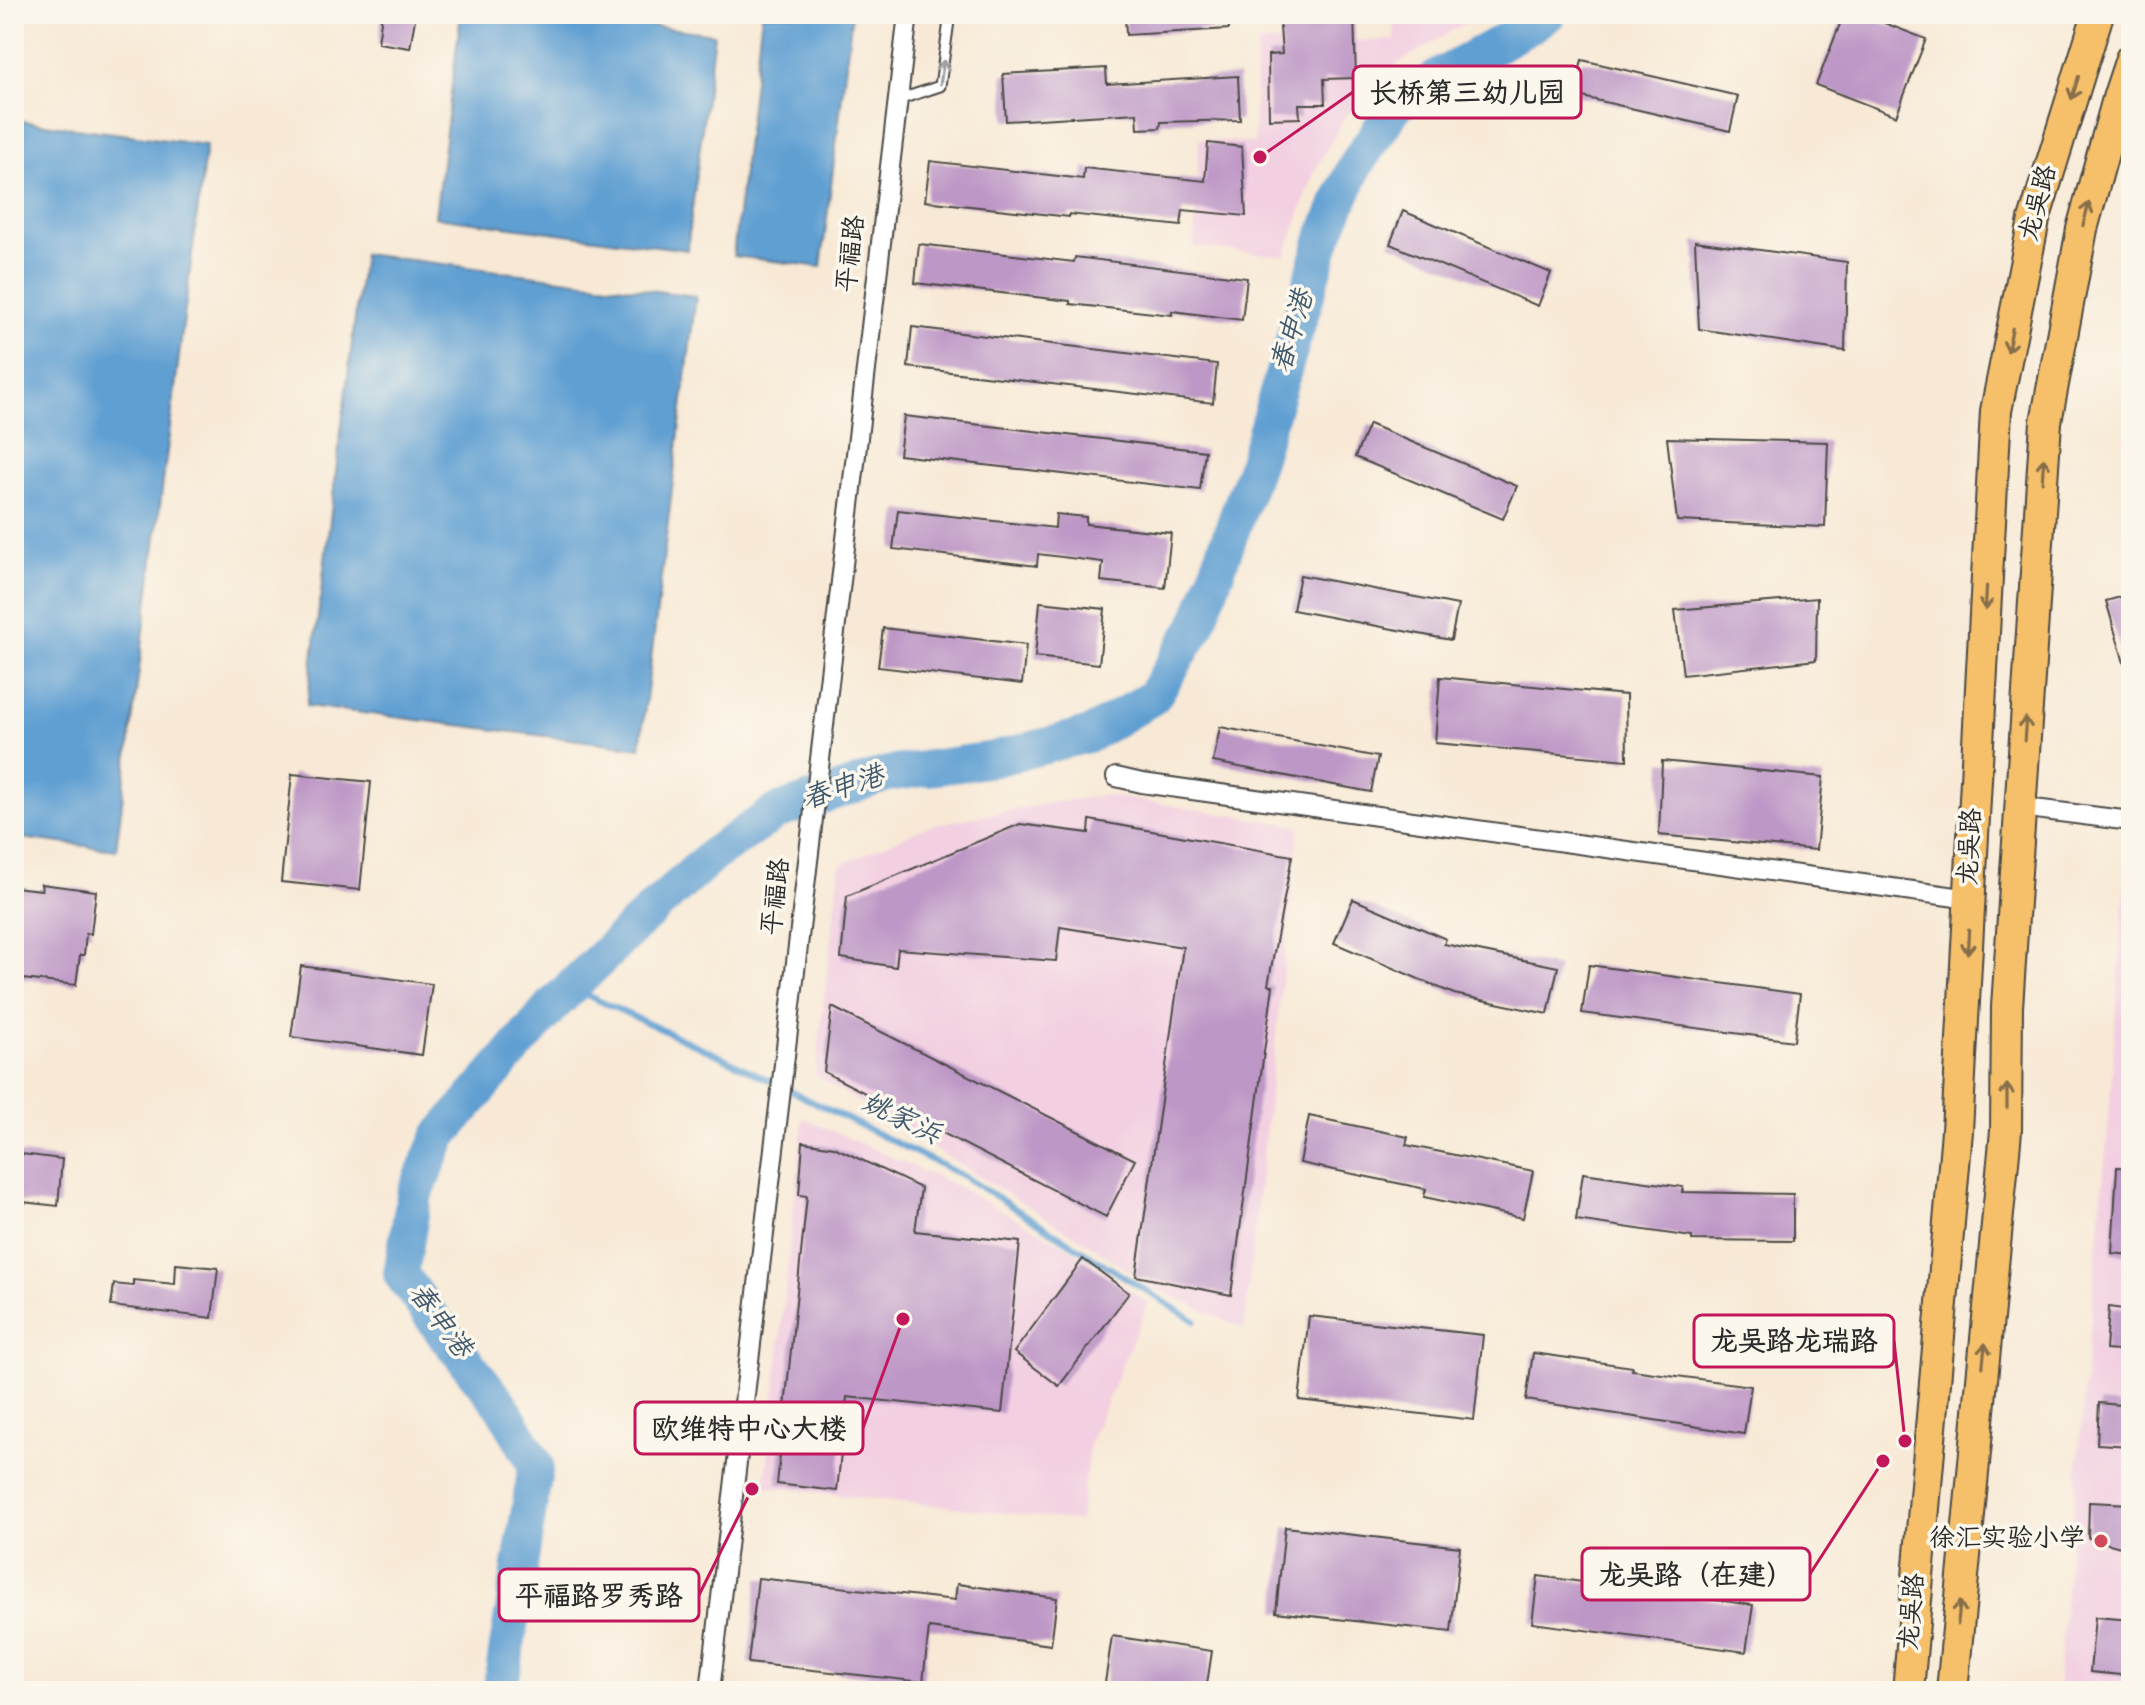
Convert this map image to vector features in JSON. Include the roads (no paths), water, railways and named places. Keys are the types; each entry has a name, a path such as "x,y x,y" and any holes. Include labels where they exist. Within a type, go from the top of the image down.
{"main road":[{"name":"龙吴路","path":"1908,1691 1956,1146 1996,411 2034,220 2098,14"},
{"name":"龙吴路","path":"1952,1691 2006,1131 2007,1007 2046,422 2082,229 2131,59"}],"street":[{"name":"平福路","path":"710,1691 908,14"},
{"path":"1116,777 1970,899"},
{"path":"2019,807 2131,821"}],"lane":[{"path":"898,100 940,86 950,14"}],"water":[{"path":"461,14 563,14 714,34 687,250 435,217"},
{"path":"762,14 852,14 821,267 733,256"},
{"path":"14,120 206,145 116,850 14,837"},
{"path":"363,254 696,296 640,748 307,706"}],"waterway":[{"name":"春申港","path":"500,1691 536,1465 501,1405 401,1274 414,1196 440,1136 553,1005 633,927 714,854 776,812 887,774 994,759 1091,734 1153,697 1198,624 1254,469 1325,235 1355,166 1396,105 1438,77 1548,14"},
{"name":"姚家浜","path":"571,988 724,1058 963,1176 1195,1321"}],"place":[{"name":"长桥第三幼儿园","path":"1260,157"},
{"name":"欧维特中心大楼","path":"903,1319"},
{"name":"龙吴路龙瑞路","path":"1905,1441"},
{"name":"龙吴路（在建）","path":"1883,1461"},
{"name":"平福路罗秀路","path":"752,1489"},
{"name":"徐汇实验小学","path":"2101,1541"}]}
